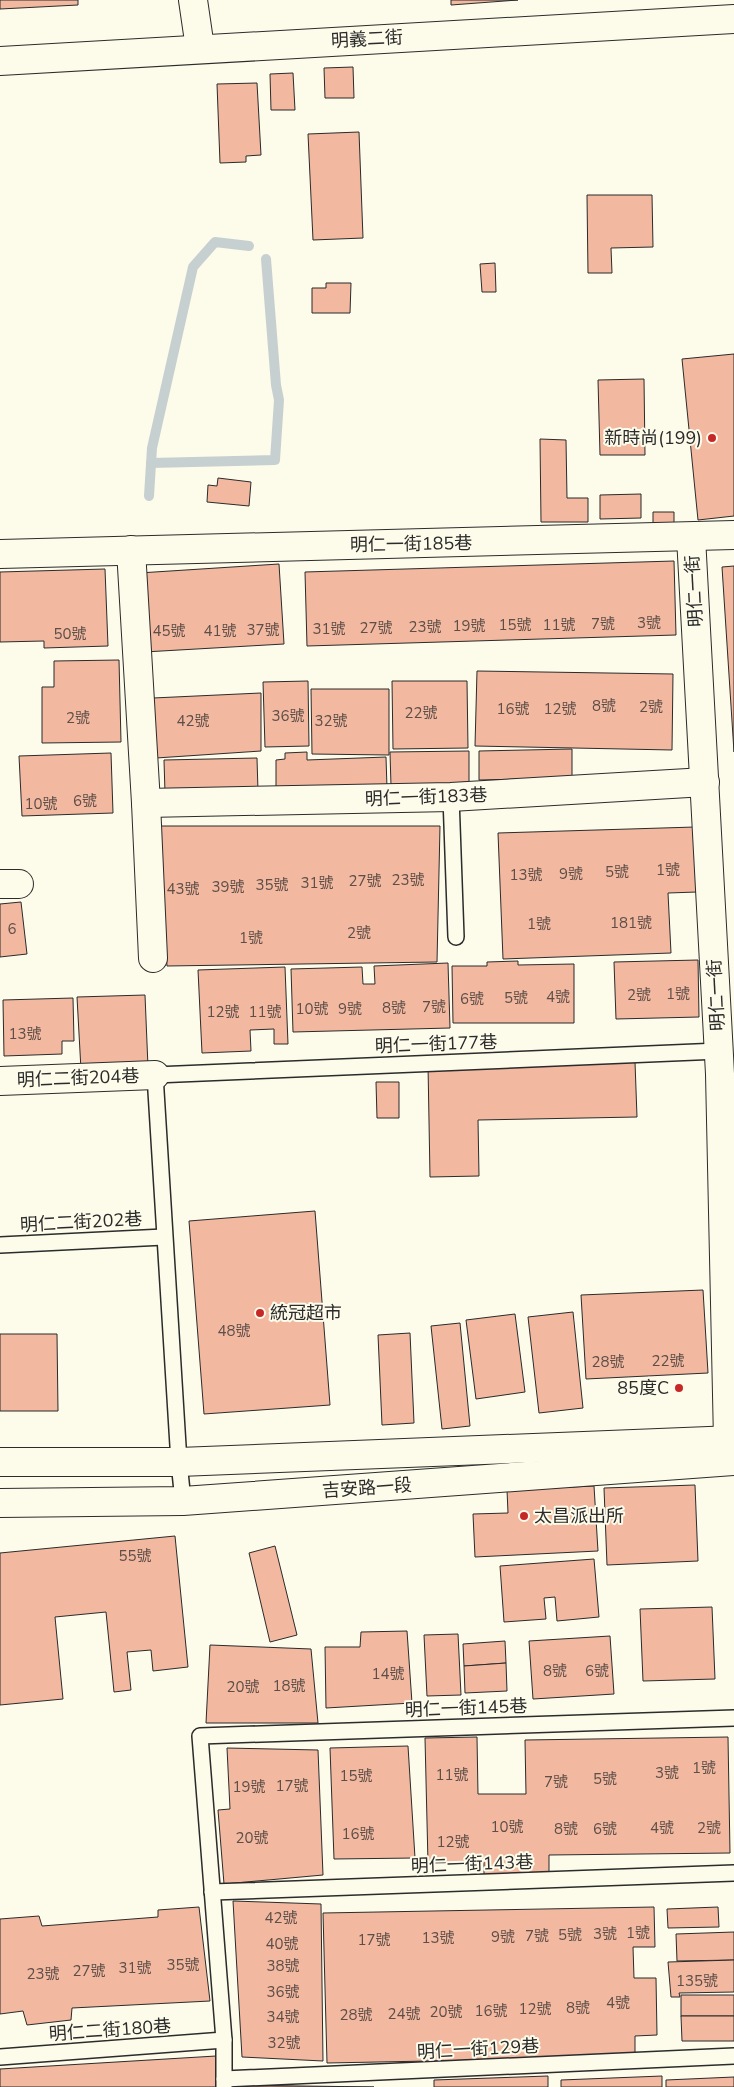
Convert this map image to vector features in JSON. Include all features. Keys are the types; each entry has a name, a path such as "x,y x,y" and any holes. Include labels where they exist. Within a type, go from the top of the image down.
{"street":[{"path":"194,0 200,48"},
{"name":"明義二街","path":"0,61 200,48 734,19"},
{"name":"明仁一街185巷","path":"0,554 734,535"},
{"name":"明仁一街","path":"691,537 704,782 724,1066 732,1448"},
{"path":"131,550 153,958"},
{"name":"明仁一街183巷","path":"146,803 451,797 704,782"},
{"name":"明仁二街204巷","path":"0,1081 155,1075"},
{"name":"吉安路一段","path":"0,1462 179,1462 732,1448"},
{"name":"吉安路一段","path":"0,1503 183,1501 732,1448"}],"lane":[{"path":"451,797 456,937"},
{"name":"明仁一街177巷","path":"155,1075 724,1066"},
{"path":"155,1075 164,1237 183,1501"},
{"name":"明仁二街202巷","path":"0,1245 164,1237"},
{"name":"明仁一街145巷","path":"212,1892 200,1736 734,1718"},
{"name":"明仁一街143巷","path":"212,1892 734,1873"},
{"path":"212,1892 224,2040 224,2083"},
{"name":"明仁二街180巷","path":"0,2057 224,2040"},
{"name":"明仁一街129巷","path":"224,2083 734,2056"}],"building":[{"path":"0,0 78,0 78,5 0,9"},
{"path":"451,0 518,0 451,5"},
{"path":"353,67 354,98 325,98 324,68"},
{"path":"293,73 295,110 271,110 270,74"},
{"path":"257,83 261,155 246,156 246,162 220,163 217,84"},
{"path":"359,132 363,238 313,240 308,134"},
{"path":"587,195 652,195 653,247 611,248 612,273 588,273"},
{"path":"495,263 496,292 482,292 480,264"},
{"path":"326,283 351,283 350,313 312,313 312,288 326,288"},
{"name":"新時尚(199)","path":"734,354 734,516 698,520 682,359"},
{"path":"644,379 645,455 600,455 598,380"},
{"path":"540,439 566,440 567,498 588,498 588,522 541,522"},
{"path":"218,478 251,482 249,506 207,502 208,485 217,486"},
{"path":"641,494 641,518 600,519 600,495"},
{"path":"653,512 674,512 674,529 653,530"},
{"path":"674,561 676,635 307,646 305,572"},
{"path":"279,564 284,644 144,652 139,573"},
{"path":"734,566 734,752 722,567"},
{"path":"105,569 108,646 44,648 44,641 0,642 0,572"},
{"path":"119,660 121,742 42,743 42,687 54,687 54,661"},
{"path":"477,671 673,674 672,750 475,746"},
{"path":"308,681 309,746 265,747 263,682"},
{"path":"392,681 467,681 468,748 393,749"},
{"path":"311,689 389,689 389,755 312,754"},
{"path":"261,693 261,751 156,758 153,698"},
{"path":"572,749 572,778 479,780 479,751"},
{"path":"469,751 469,785 391,786 390,752"},
{"path":"307,752 307,760 386,757 387,788 276,792 276,760 285,759 285,753"},
{"path":"111,753 113,813 22,816 19,756"},
{"path":"257,758 258,791 165,793 164,760"},
{"path":"158,826 440,826 437,962 167,966"},
{"path":"695,827 697,892 668,893 671,953 503,959 498,833"},
{"path":"21,902 27,954 0,957 0,904"},
{"path":"698,960 699,1017 616,1019 614,962"},
{"path":"518,961 518,965 574,964 574,1023 453,1023 452,966 487,966 487,962"},
{"path":"448,963 450,1028 293,1032 291,969 362,967 363,984 375,984 374,966"},
{"path":"285,967 288,1044 274,1044 274,1029 250,1030 251,1051 202,1053 198,970"},
{"path":"145,995 148,1067 81,1070 77,997"},
{"path":"73,998 74,1041 62,1041 62,1054 4,1056 3,1000"},
{"path":"635,1062 637,1117 478,1120 479,1176 430,1177 428,1065"},
{"path":"376,1082 399,1082 399,1118 377,1118"},
{"name":"統冠超市","path":"315,1211 330,1405 204,1414 189,1221"},
{"path":"703,1290 708,1373 586,1379 581,1295"},
{"path":"573,1312 583,1408 539,1413 528,1317"},
{"path":"515,1314 525,1392 476,1399 466,1320"},
{"path":"460,1323 470,1426 442,1429 431,1326"},
{"path":"410,1333 414,1423 382,1425 378,1335"},
{"path":"0,1334 57,1334 58,1411 0,1411"},
{"path":"695,1485 698,1561 607,1565 604,1488"},
{"path":"594,1486 598,1551 475,1557 473,1514 508,1513 507,1490"},
{"path":"175,1536 188,1667 153,1671 151,1650 127,1652 131,1690 114,1692 106,1612 55,1617 63,1699 0,1705 0,1553"},
{"path":"275,1546 297,1635 270,1642 249,1553"},
{"path":"594,1559 599,1617 557,1621 555,1597 544,1598 546,1619 504,1622 500,1566"},
{"path":"712,1607 715,1679 643,1681 640,1609"},
{"path":"407,1631 412,1703 326,1708 325,1647 360,1647 361,1632"},
{"path":"458,1634 461,1695 427,1696 424,1635"},
{"path":"610,1636 614,1694 533,1699 529,1641"},
{"path":"505,1641 506,1663 464,1666 463,1644"},
{"path":"210,1645 311,1649 318,1723 206,1723"},
{"path":"506,1663 507,1691 465,1693 464,1666"},
{"path":"477,1737 478,1794 526,1794 525,1740 728,1737 730,1853 549,1855 549,1878 484,1879 484,1862 428,1863 425,1738"},
{"path":"408,1746 415,1858 334,1859 330,1748"},
{"path":"227,1748 318,1750 323,1875 224,1884 218,1810 230,1809"},
{"path":"233,1901 321,1904 323,2061 242,2057"},
{"path":"199,1907 210,2001 72,2008 71,2020 27,2025 23,2011 0,2014 0,1919 39,1916 42,1926 158,1917 158,1910"},
{"path":"654,1907 655,1947 633,1947 634,1978 656,1978 657,2035 635,2036 635,2057 327,2063 323,1913"},
{"path":"718,1907 719,1927 668,1928 667,1909"},
{"path":"734,1932 734,1960 677,1961 676,1934"},
{"path":"734,1960 734,1992 679,1993 680,1997 671,1997 668,1962"},
{"path":"681,1995 734,1995 734,2016 681,2016"},
{"path":"681,2016 734,2016 734,2041 682,2041"},
{"path":"216,2056 216,2087 0,2087 0,2069"},
{"path":"548,2076 548,2087 434,2087 434,2080"},
{"path":"662,2076 662,2087 561,2087 561,2080"},
{"path":"734,2077 734,2087 666,2087 666,2080"},
{"path":"231,2085 374,2087 231,2087"}],"waterway":[{"path":"149,496 152,448 193,267 215,242 249,246"},
{"path":"151,463 275,460 279,400 276,385 266,259"}],"place":[{"name":"新時尚(199)","path":"712,438"},
{"name":"統冠超市","path":"260,1313"},
{"name":"85度C","path":"679,1388"},
{"name":"太昌派出所","path":"524,1516"}]}
